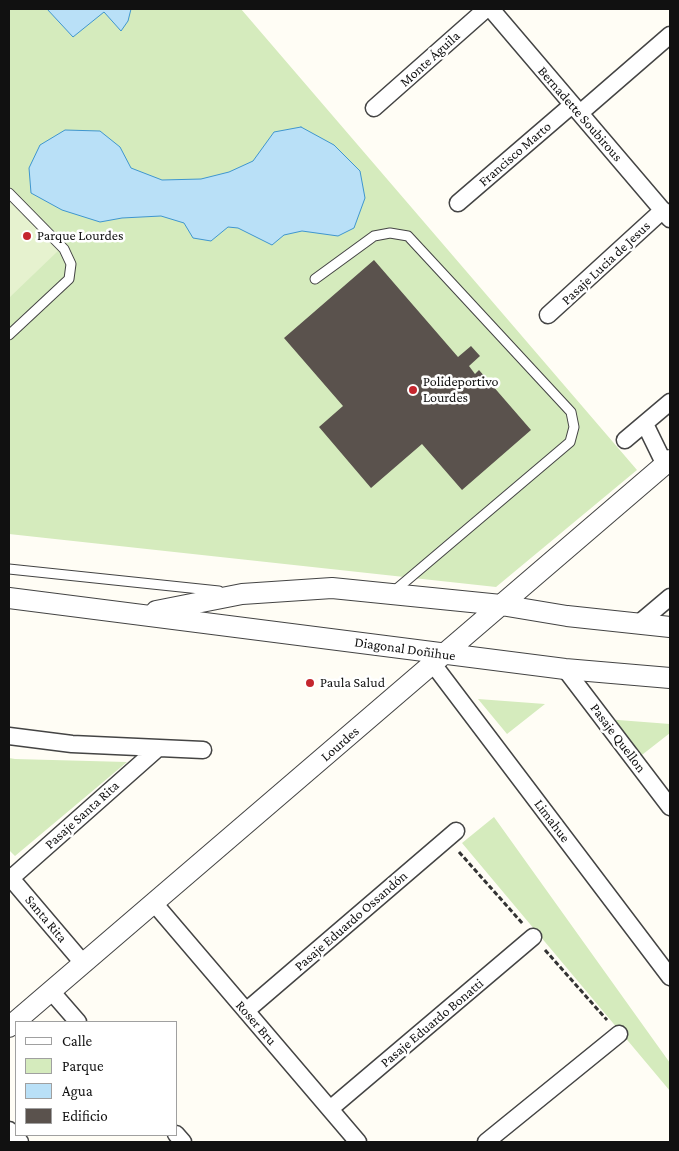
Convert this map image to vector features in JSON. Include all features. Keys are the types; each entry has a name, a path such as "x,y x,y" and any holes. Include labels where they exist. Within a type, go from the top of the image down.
{"street":[{"name":"Monte Águila","path":"374,108 486,9"},
{"name":"Bernadette Soubirous","path":"491,9 666,215"},
{"name":"Francisco Marto","path":"458,203 670,34"},
{"name":"Pasaje Lucia de Jesus","path":"548,315 666,215"},
{"path":"625,440 670,402"},
{"path":"645,424 668,462"},
{"name":"Lourdes","path":"9,1026 668,462"},
{"name":"Diagonal Doñihue","path":"140,614 242,594 332,588 502,605 670,627"},
{"path":"638,624 670,597"},
{"name":"Diagonal Doñihue","path":"9,598 140,614 439,659 670,678"},
{"name":"Limahue","path":"439,659 670,977"},
{"name":"Pasaje Quellon","path":"565,669 670,807"},
{"path":"9,736 156,750 203,750"},
{"name":"Pasaje Santa Rita","path":"10,878 156,750"},
{"name":"Pasaje Eduardo Ossandón","path":"246,1011 456,831"},
{"name":"Santa Rita","path":"10,878 83,963"},
{"name":"Roser Bru","path":"154,903 358,1142"},
{"name":"Pasaje Eduardo Bonatti","path":"330,1109 534,937"},
{"path":"51,991 77,1021"},
{"path":"486,1142 619,1034"},
{"path":"9,1130 20,1142"}],"lane":[{"path":"9,193 64,249 72,264 68,279 9,336"},
{"path":"315,279 374,236 390,233 408,236 571,412 574,427 570,442 391,594"},
{"name":"Diagonal Doñihue","path":"9,570 242,594"}],"green space":[{"name":"Parque Lourdes","path":"9,9 241,9 637,470 496,587 9,534"},
{"name":"Parque Lourdes","path":"9,197 59,250 9,298"},
{"path":"478,699 545,704 507,734"},
{"path":"605,719 670,724 670,733 638,758"},
{"path":"9,758 127,762 15,856 9,850"},
{"path":"494,817 670,1063 670,1091 462,843"}],"water":[{"path":"47,9 131,9 128,21 121,31 104,12 73,37"},
{"path":"301,127 334,145 360,171 365,198 354,228 338,236 302,231 284,235 272,245 238,228 228,227 211,241 193,238 184,223 161,216 122,218 100,222 62,210 31,193 29,168 40,145 65,130 100,131 120,147 131,168 162,180 201,179 229,172 253,161 274,132"}],"building":[{"name":"Polideportivo Lourdes","path":"374,260 458,357 471,346 480,356 469,366 475,374 479,370 531,430 462,490 422,444 371,488 319,427 343,406 284,338"}],"place":[{"name":"Parque Lourdes","path":"27,236"},
{"name":"Polideportivo Lourdes","path":"413,390"},
{"name":"Paula Salud","path":"310,683"}]}
